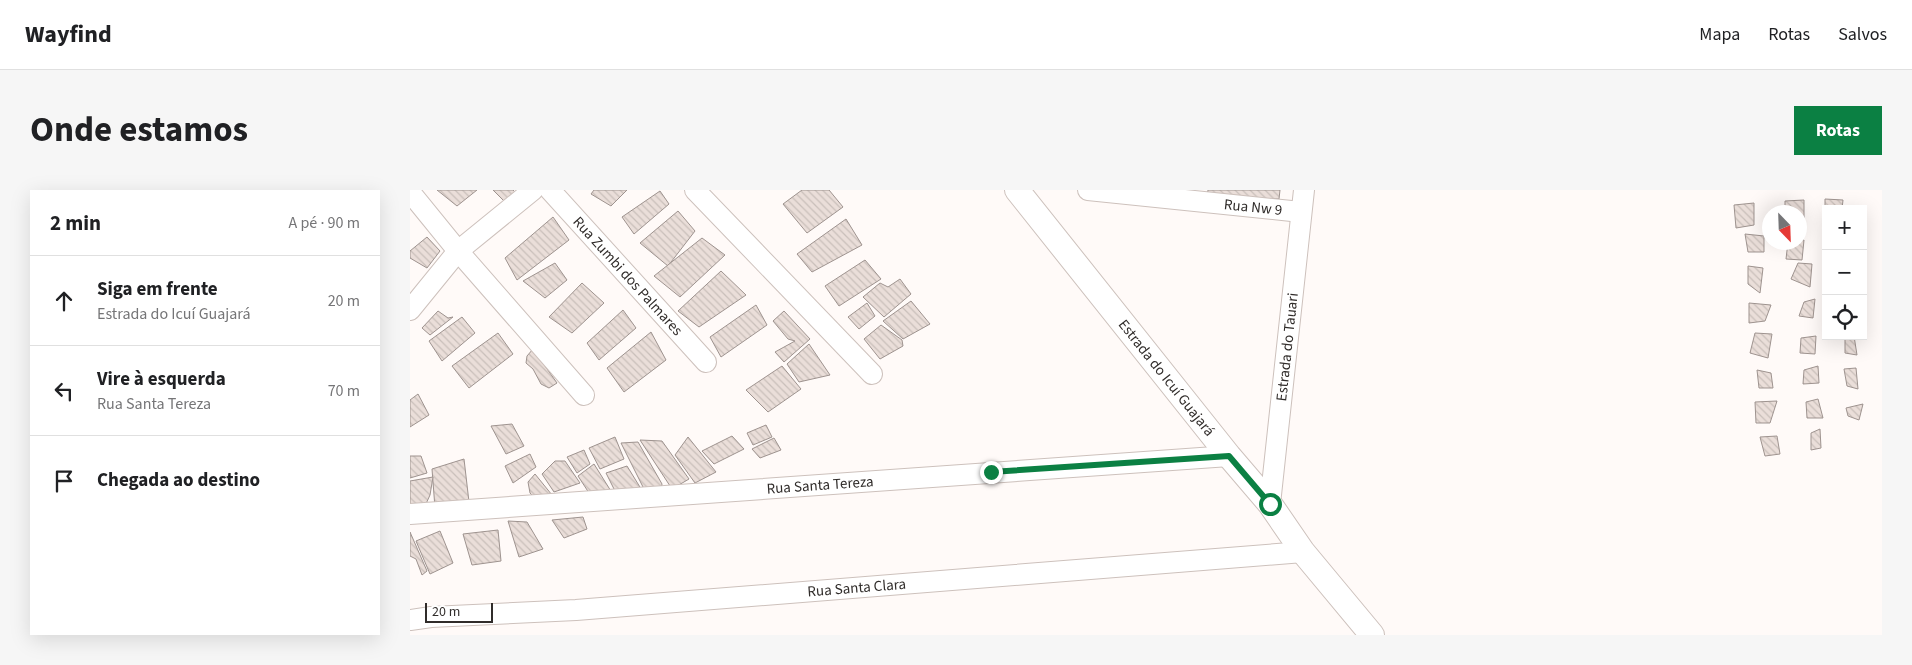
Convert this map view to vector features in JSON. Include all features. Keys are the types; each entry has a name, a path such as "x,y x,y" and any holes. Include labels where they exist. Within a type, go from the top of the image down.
{"street":[{"path":"410,310 458,252 533,190"},
{"name":"Rua Zumbi dos Palmares","path":"550,190 706,362"},
{"path":"695,190 872,374"},
{"name":"Estrada do Icuí Guajará","path":"1017,190 1229,456 1270,504 1303,552 1372,635"},
{"name":"Rua Nw 9","path":"1088,190 1301,212"},
{"name":"Estrada do Tauari","path":"1270,504 1304,190"},
{"path":"410,192 458,252 584,395"},
{"name":"Rua Santa Tereza","path":"410,514 1229,456"},
{"name":"Rua Santa Clara","path":"410,620 432,616 576,610 1303,552"}],"building":[{"path":"437,190 477,190 457,206"},
{"path":"493,190 513,190 518,195 505,202"},
{"path":"594,190 627,190 611,206 591,194"},
{"path":"802,190 829,190 843,207 807,233 783,204"},
{"path":"1208,190 1280,190 1279,199 1207,197"},
{"path":"660,191 669,204 634,234 622,217"},
{"path":"1825,199 1843,200 1842,205 1825,205"},
{"path":"1804,200 1804,205 1785,205 1785,201"},
{"path":"1754,203 1754,225 1736,228 1734,205"},
{"path":"678,211 695,231 668,266 640,243"},
{"path":"553,217 569,240 517,280 505,258"},
{"path":"846,219 862,245 812,272 797,254"},
{"path":"1745,234 1762,236 1762,250 1764,252 1748,252"},
{"path":"427,237 440,251 427,268 410,258 410,251"},
{"path":"702,238 725,255 680,297 654,276"},
{"path":"1787,250 1803,250 1802,260 1786,259"},
{"path":"865,260 881,279 839,306 825,286"},
{"path":"555,263 567,280 545,298 523,281"},
{"path":"1798,263 1812,264 1810,287 1791,279"},
{"path":"1748,266 1763,268 1760,293 1748,284"},
{"path":"721,271 746,295 699,327 678,311"},
{"path":"900,279 911,294 884,317 863,297 880,283 888,287"},
{"path":"582,283 604,303 572,333 549,317"},
{"path":"1815,299 1813,318 1799,316 1804,302"},
{"path":"911,301 930,324 903,339 883,321"},
{"path":"867,303 875,316 859,329 848,317"},
{"path":"1749,303 1771,305 1765,321 1749,323"},
{"path":"756,305 767,325 721,357 710,337"},
{"path":"623,310 636,328 599,360 587,343"},
{"path":"438,311 448,318 453,317 430,335 422,328"},
{"path":"784,311 810,339 784,362 775,352 795,341 788,339 773,321"},
{"path":"462,317 475,333 442,361 429,341"},
{"path":"881,325 902,340 903,346 880,359 864,339"},
{"path":"651,332 666,360 624,392 607,368"},
{"path":"498,333 513,354 469,388 452,366"},
{"path":"1755,333 1772,334 1768,358 1750,353"},
{"path":"1816,336 1815,354 1800,353 1801,338"},
{"path":"1845,340 1855,340 1857,355 1845,353"},
{"path":"809,344 830,375 799,382 787,364"},
{"path":"533,349 557,383 549,388 541,384 533,369 526,363 527,356"},
{"path":"782,366 801,389 768,412 746,390"},
{"path":"1818,366 1819,383 1803,384 1804,370"},
{"path":"1856,368 1858,389 1847,386 1844,369"},
{"path":"1757,370 1771,373 1773,388 1759,388"},
{"path":"418,394 429,415 410,427 410,400"},
{"path":"1818,399 1823,418 1807,418 1806,402"},
{"path":"1777,401 1770,423 1756,423 1755,402"},
{"path":"1863,404 1859,420 1848,416 1846,408"},
{"path":"512,424 524,446 506,454 491,426"},
{"path":"766,425 772,437 753,445 747,433"},
{"path":"1820,429 1821,448 1811,450 1811,433"},
{"path":"732,436 744,449 714,464 702,451"},
{"path":"1777,436 1780,454 1765,456 1760,437"},
{"path":"615,437 624,459 600,469 589,448"},
{"path":"688,437 716,472 695,483 675,455"},
{"path":"774,438 781,450 760,458 752,449"},
{"path":"640,440 662,441 689,479 672,489"},
{"path":"638,442 662,484 661,490 645,491 621,443"},
{"path":"584,450 590,464 577,473 567,457"},
{"path":"530,454 536,467 513,483 505,466"},
{"path":"410,456 421,456 427,473 410,478"},
{"path":"464,459 469,502 435,508 432,469"},
{"path":"555,461 565,461 580,483 554,492 542,474"},
{"path":"594,464 614,496 591,496 578,476"},
{"path":"627,466 643,492 617,495 606,473"},
{"path":"535,474 552,495 538,502 530,493 528,482"},
{"path":"433,477 430,495 425,506 410,506 410,481"},
{"path":"583,517 587,529 564,538 552,520"},
{"path":"508,521 527,522 543,549 519,557"},
{"path":"498,530 501,561 472,565 463,534"},
{"path":"440,531 453,563 430,574 416,541"},
{"path":"410,532 427,571 422,575 416,559 410,556"}],"route":[{"path":"991,472 1229,456 1270,504"}]}
